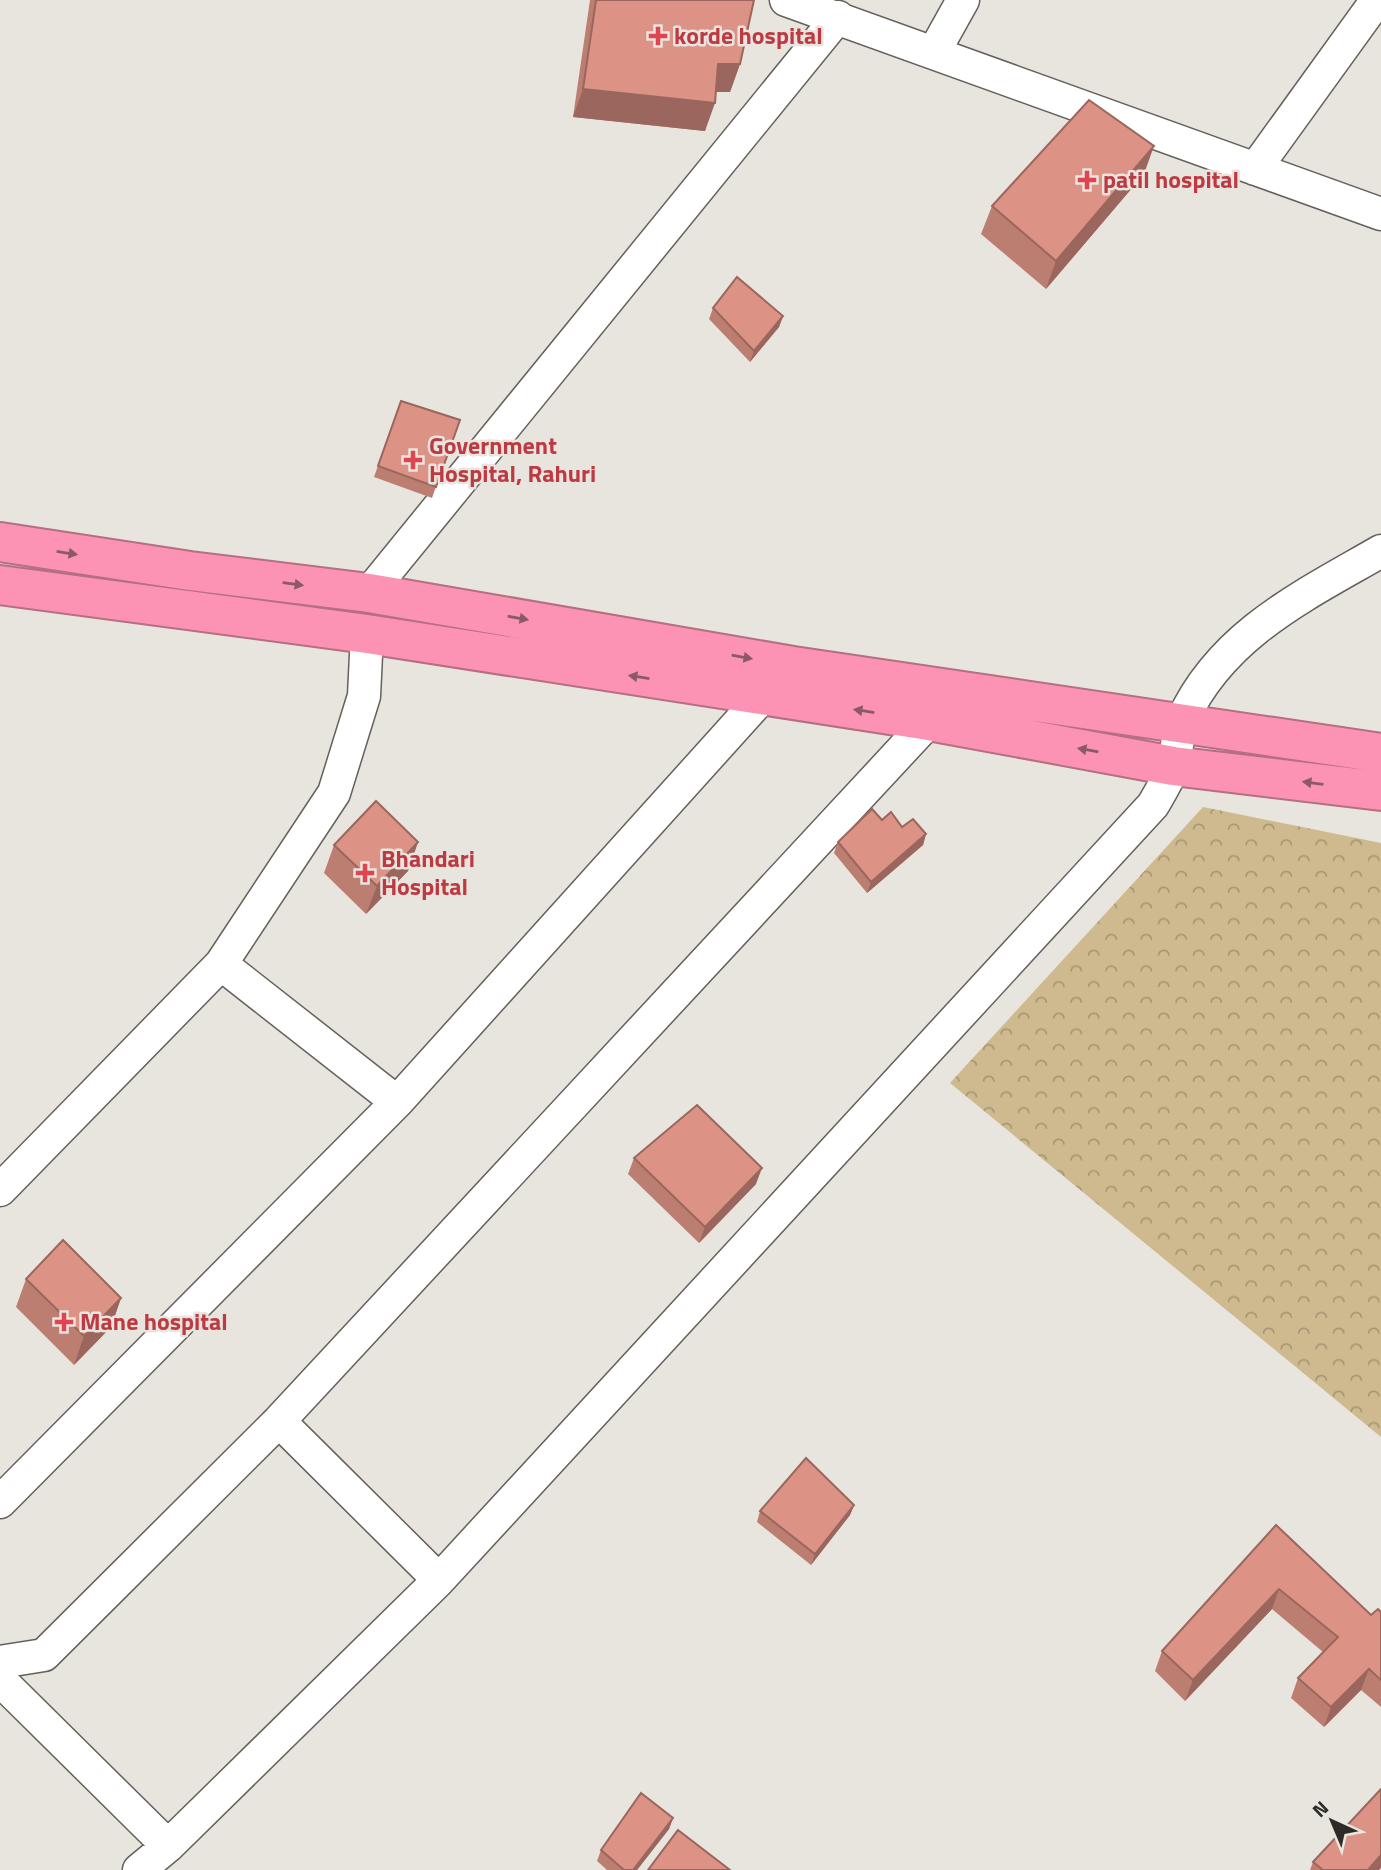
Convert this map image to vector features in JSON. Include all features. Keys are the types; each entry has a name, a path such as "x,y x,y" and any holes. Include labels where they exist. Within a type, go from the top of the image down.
{"highway":[{"path":"0,542 190,571 369,593 793,666 1381,753"},
{"path":"0,585 367,634 929,721 1173,766 1381,791"}],"street":[{"path":"786,0 1381,214"},
{"path":"934,52 963,0"},
{"path":"1255,169 1377,0"},
{"path":"369,593 838,18"},
{"path":"139,1870 168,1846 439,1580 1153,805 1173,766 1181,722 1200,687 1220,663 1275,613 1381,551"},
{"path":"0,1190 220,964 334,793 364,696 367,634"},
{"path":"0,1502 397,1102 763,696"},
{"path":"0,1662 44,1655 279,1422 929,721"},
{"path":"220,964 397,1102"},
{"path":"279,1422 439,1580"},
{"path":"0,1681 168,1846"}],"green space":[{"path":"1203,807 1381,843 1381,1437 950,1083"}],"building":[{"name":"korde hospital","path":"596,0 754,0 740,64 718,64 715,103 583,89"},
{"path":"1089,100 1154,146 1056,261 992,206"},
{"path":"737,277 783,316 754,351 713,308"},
{"path":"401,401 460,420 436,487 378,466"},
{"path":"376,801 418,842 377,886 334,845"},
{"path":"872,809 882,820 891,812 902,827 913,819 926,834 871,882 838,842"},
{"path":"697,1105 762,1168 705,1227 634,1158"},
{"path":"63,1240 121,1298 84,1336 26,1279"},
{"path":"806,1458 854,1505 815,1554 760,1511"},
{"path":"1276,1525 1371,1615 1378,1609 1381,1612 1381,1680 1369,1669 1331,1707 1298,1678 1338,1637 1279,1589 1193,1680 1162,1651"},
{"path":"1381,1789 1381,1855 1368,1870 1323,1870 1313,1862"},
{"path":"641,1793 673,1818 633,1870 624,1870 601,1850"},
{"path":"678,1830 730,1870 648,1870"}],"place":[{"name":"korde hospital","path":"658,36"},
{"name":"patil hospital","path":"1087,180"},
{"name":"Government Hospital, Rahuri","path":"413,460"},
{"name":"Bhandari Hospital","path":"365,873"},
{"name":"Mane hospital","path":"64,1322"}]}
